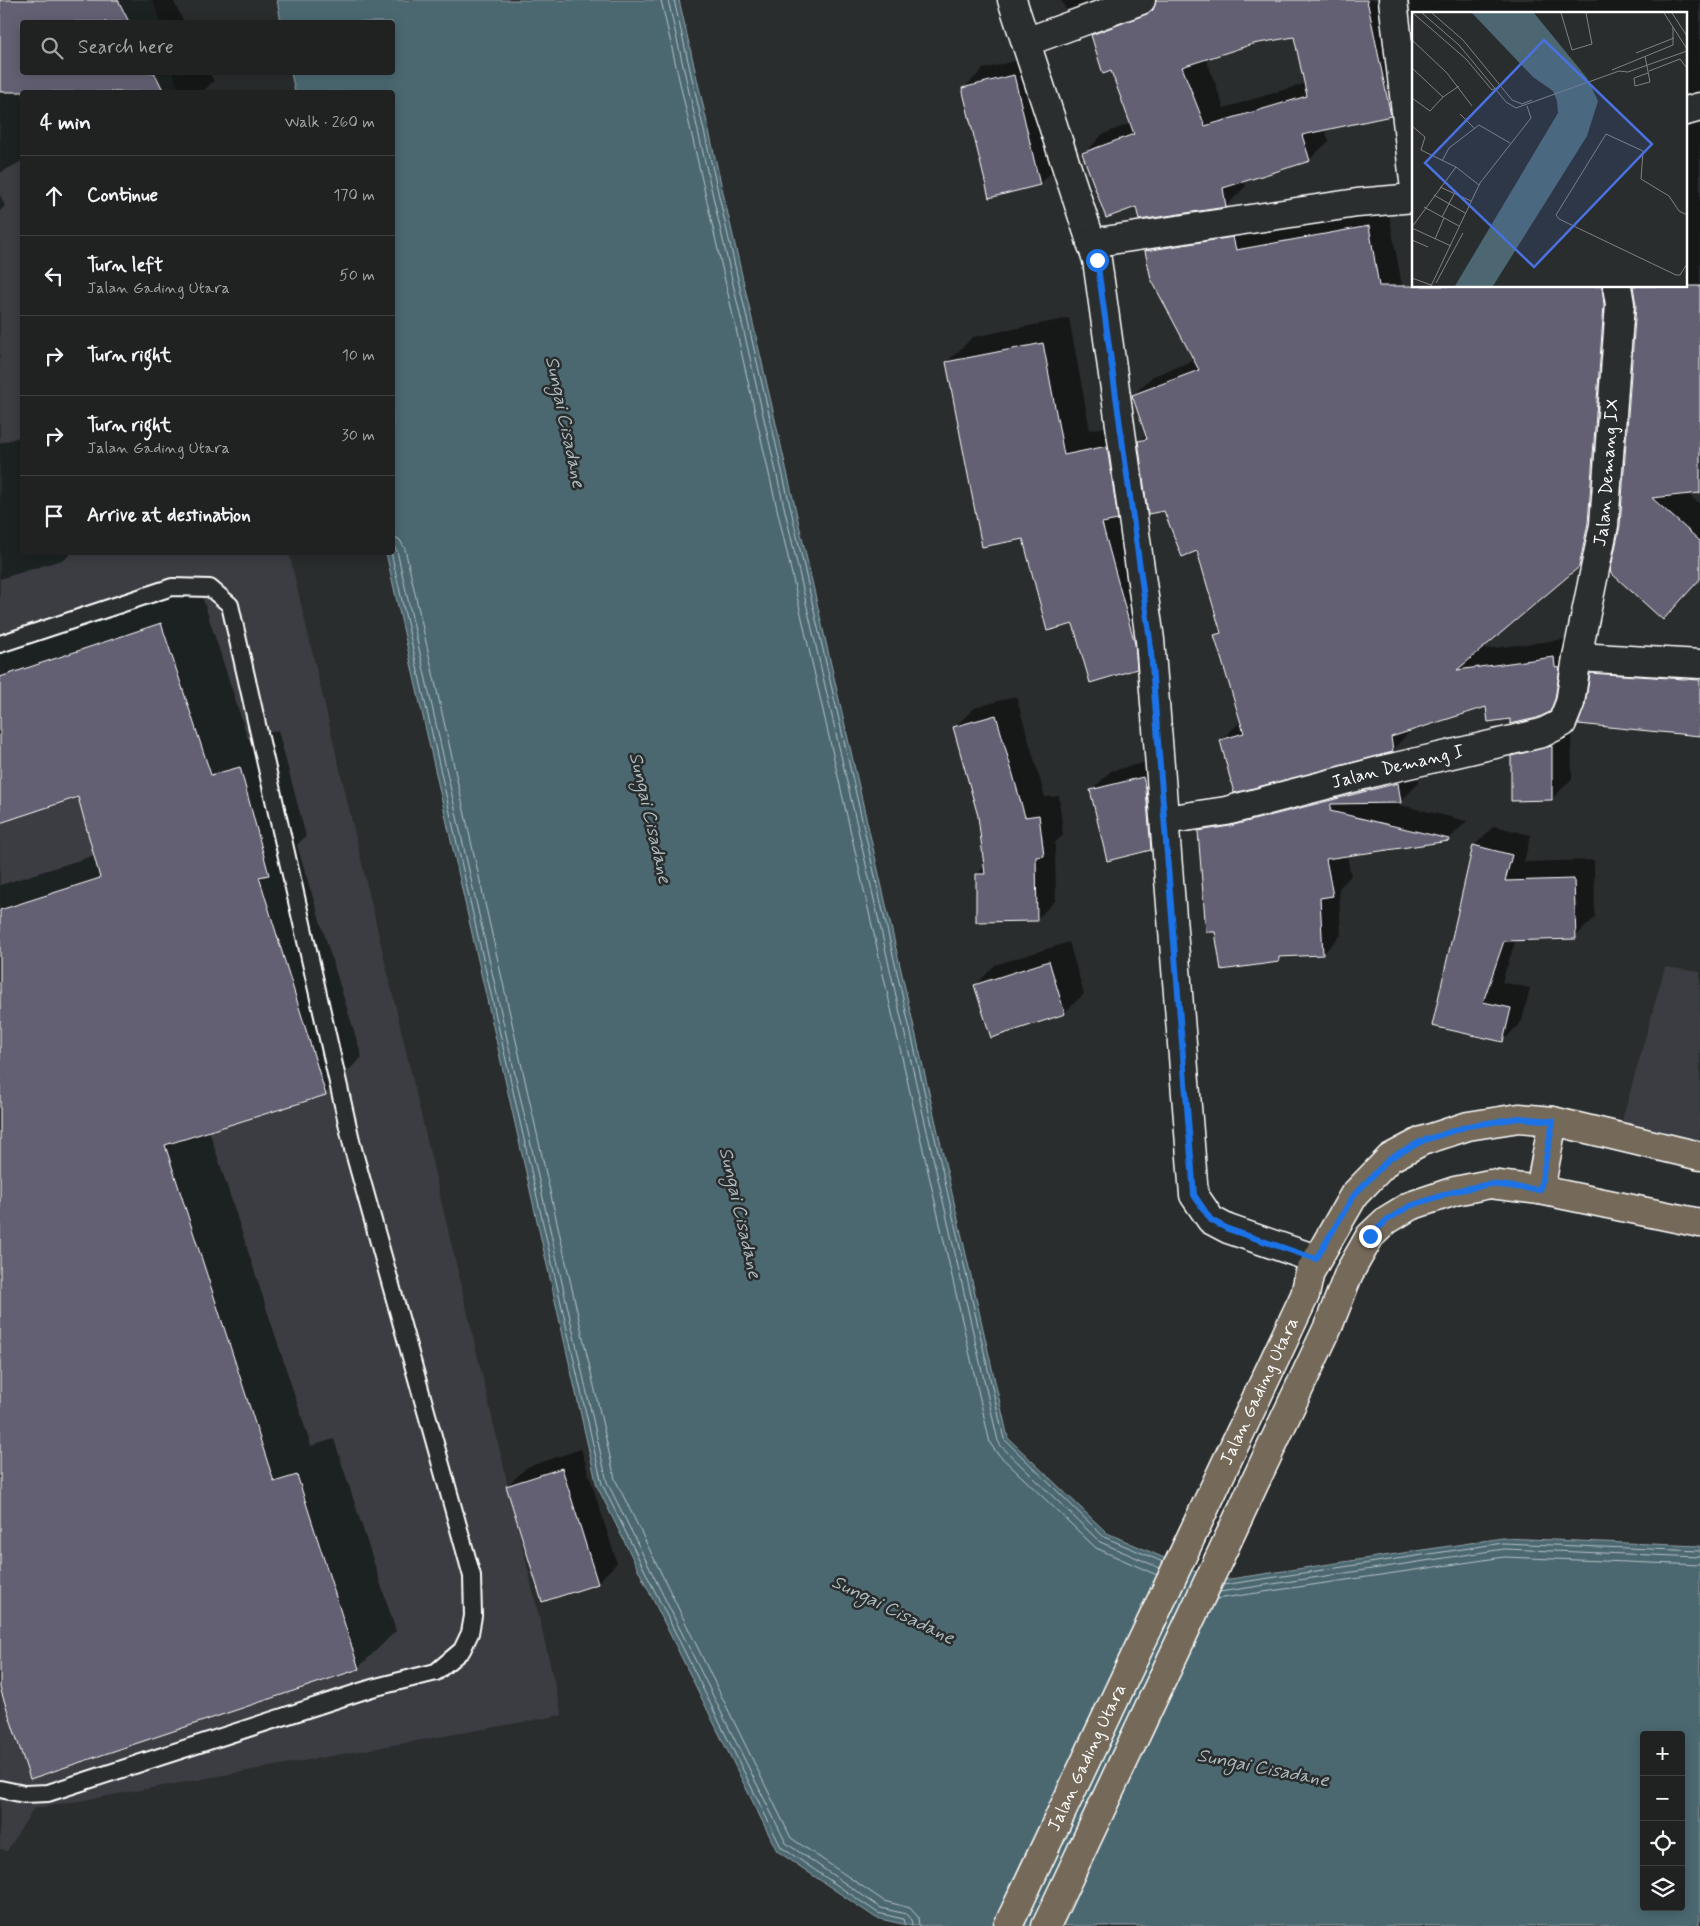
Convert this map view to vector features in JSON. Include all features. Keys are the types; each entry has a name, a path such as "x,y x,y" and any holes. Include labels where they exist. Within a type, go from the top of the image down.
{"main road":[{"name":"Jalan Gading Utara","path":"1008,1926 1306,1295 1310,1272 1316,1259 1354,1195 1390,1158 1422,1141 1468,1126 1519,1118 1553,1121 1700,1156"},
{"path":"1540,1190 1553,1121"},
{"name":"Jalan Gading Utara","path":"1046,1926 1328,1327 1353,1266 1370,1236 1387,1220 1410,1206 1464,1189 1490,1184 1540,1190 1700,1223"}],"street":[{"path":"1012,0 1097,260 1150,640 1194,1195 1211,1220 1228,1229 1316,1259"},
{"path":"1026,42 1141,0"},
{"path":"1393,0 1412,164"},
{"path":"1688,111 1700,107"},
{"path":"1091,243 1357,203 1412,198"},
{"name":"Jalan Demang IX","path":"1577,657 1604,525 1620,304 1617,288"},
{"path":"1577,657 1700,664"},
{"name":"Jalan Demang I","path":"1165,820 1226,811 1383,770 1542,733 1562,723 1570,703 1577,657"}],"lane":[{"path":"0,644 172,587 210,588 230,605 353,1149 472,1576 473,1616 470,1633 462,1650 436,1672 362,1692 48,1793 24,1794 0,1789"}],"shaded area":[{"path":"0,0 153,0 159,20 20,20 20,75 174,75 178,90 20,90 20,555 289,555 562,1715 33,1809 7,1851 0,1849"},
{"path":"1665,967 1700,972 1700,1155 1617,1139"}],"water":[{"name":"Sungai Cisadane","path":"277,0 679,0 1008,1438 1107,1533 1217,1581 1503,1538 1700,1546 1700,1926 911,1926 876,1918 777,1851 597,1486 386,555 395,555 395,90 295,90 291,75 395,75 395,20 281,20"}],"building":[{"path":"0,0 118,0 128,20 20,20 20,75 156,75 163,90 20,90 20,92 0,92"},
{"path":"1156,0 1367,0 1391,116 1302,135 1310,161 1223,188 1226,207 1139,220 1136,207 1106,218 1082,153 1134,134 1111,71 1103,74 1091,35 1153,10","holes":["1294,37 1307,96 1205,126 1182,67 1253,44"]},
{"path":"1014,75 1040,185 989,198 962,88"},
{"path":"1369,226 1379,286 1412,286 1412,288 1602,288 1604,305 1588,523 1579,567 1457,670 1554,657 1555,667 1560,668 1555,699 1550,712 1537,718 1510,724 1510,719 1488,722 1486,707 1391,737 1393,752 1234,793 1220,740 1244,733 1214,635 1221,633 1197,551 1182,557 1164,511 1148,514 1138,441 1147,439 1132,395 1199,370 1151,279 1145,251 1233,237 1236,250"},
{"path":"1688,286 1700,286 1700,493 1652,498 1700,541 1700,579 1663,620 1610,572 1620,526 1636,305 1633,288 1688,288"},
{"path":"1043,343 1064,455 1107,446 1118,520 1102,523 1135,644 1137,669 1090,683 1073,624 1047,631 1023,539 982,547 946,362"},
{"path":"161,623 211,775 240,767 269,875 259,877 326,1095 165,1145 274,1482 297,1475 359,1669 30,1779 0,1688 0,910 100,878 78,797 0,823 0,677"},
{"path":"1590,673 1700,680 1700,736 1578,724 1585,705"},
{"path":"996,715 1025,817 1039,815 1044,856 1036,857 1037,921 976,922 976,874 985,874 978,816 953,727"},
{"path":"1552,746 1552,800 1511,801 1511,756"},
{"path":"1143,777 1146,790 1151,850 1107,861 1090,790"},
{"path":"1398,783 1401,803 1331,804 1330,811 1449,839 1449,841 1326,859 1333,896 1320,898 1323,955 1279,957 1279,962 1221,970 1215,932 1206,932 1198,831 1230,826"},
{"path":"1473,845 1512,855 1505,881 1574,879 1576,939 1504,941 1483,1002 1511,1008 1503,1042 1432,1026"},
{"path":"1049,961 1065,1014 991,1038 974,985"},
{"path":"562,1468 598,1584 542,1602 506,1486"}],"route":[{"path":"1097,260 1150,640 1194,1195 1211,1220 1228,1229 1316,1259 1354,1195 1390,1158 1422,1141 1468,1126 1519,1118 1553,1121 1540,1190 1490,1184 1455,1191 1410,1206 1387,1220 1370,1236"}]}
